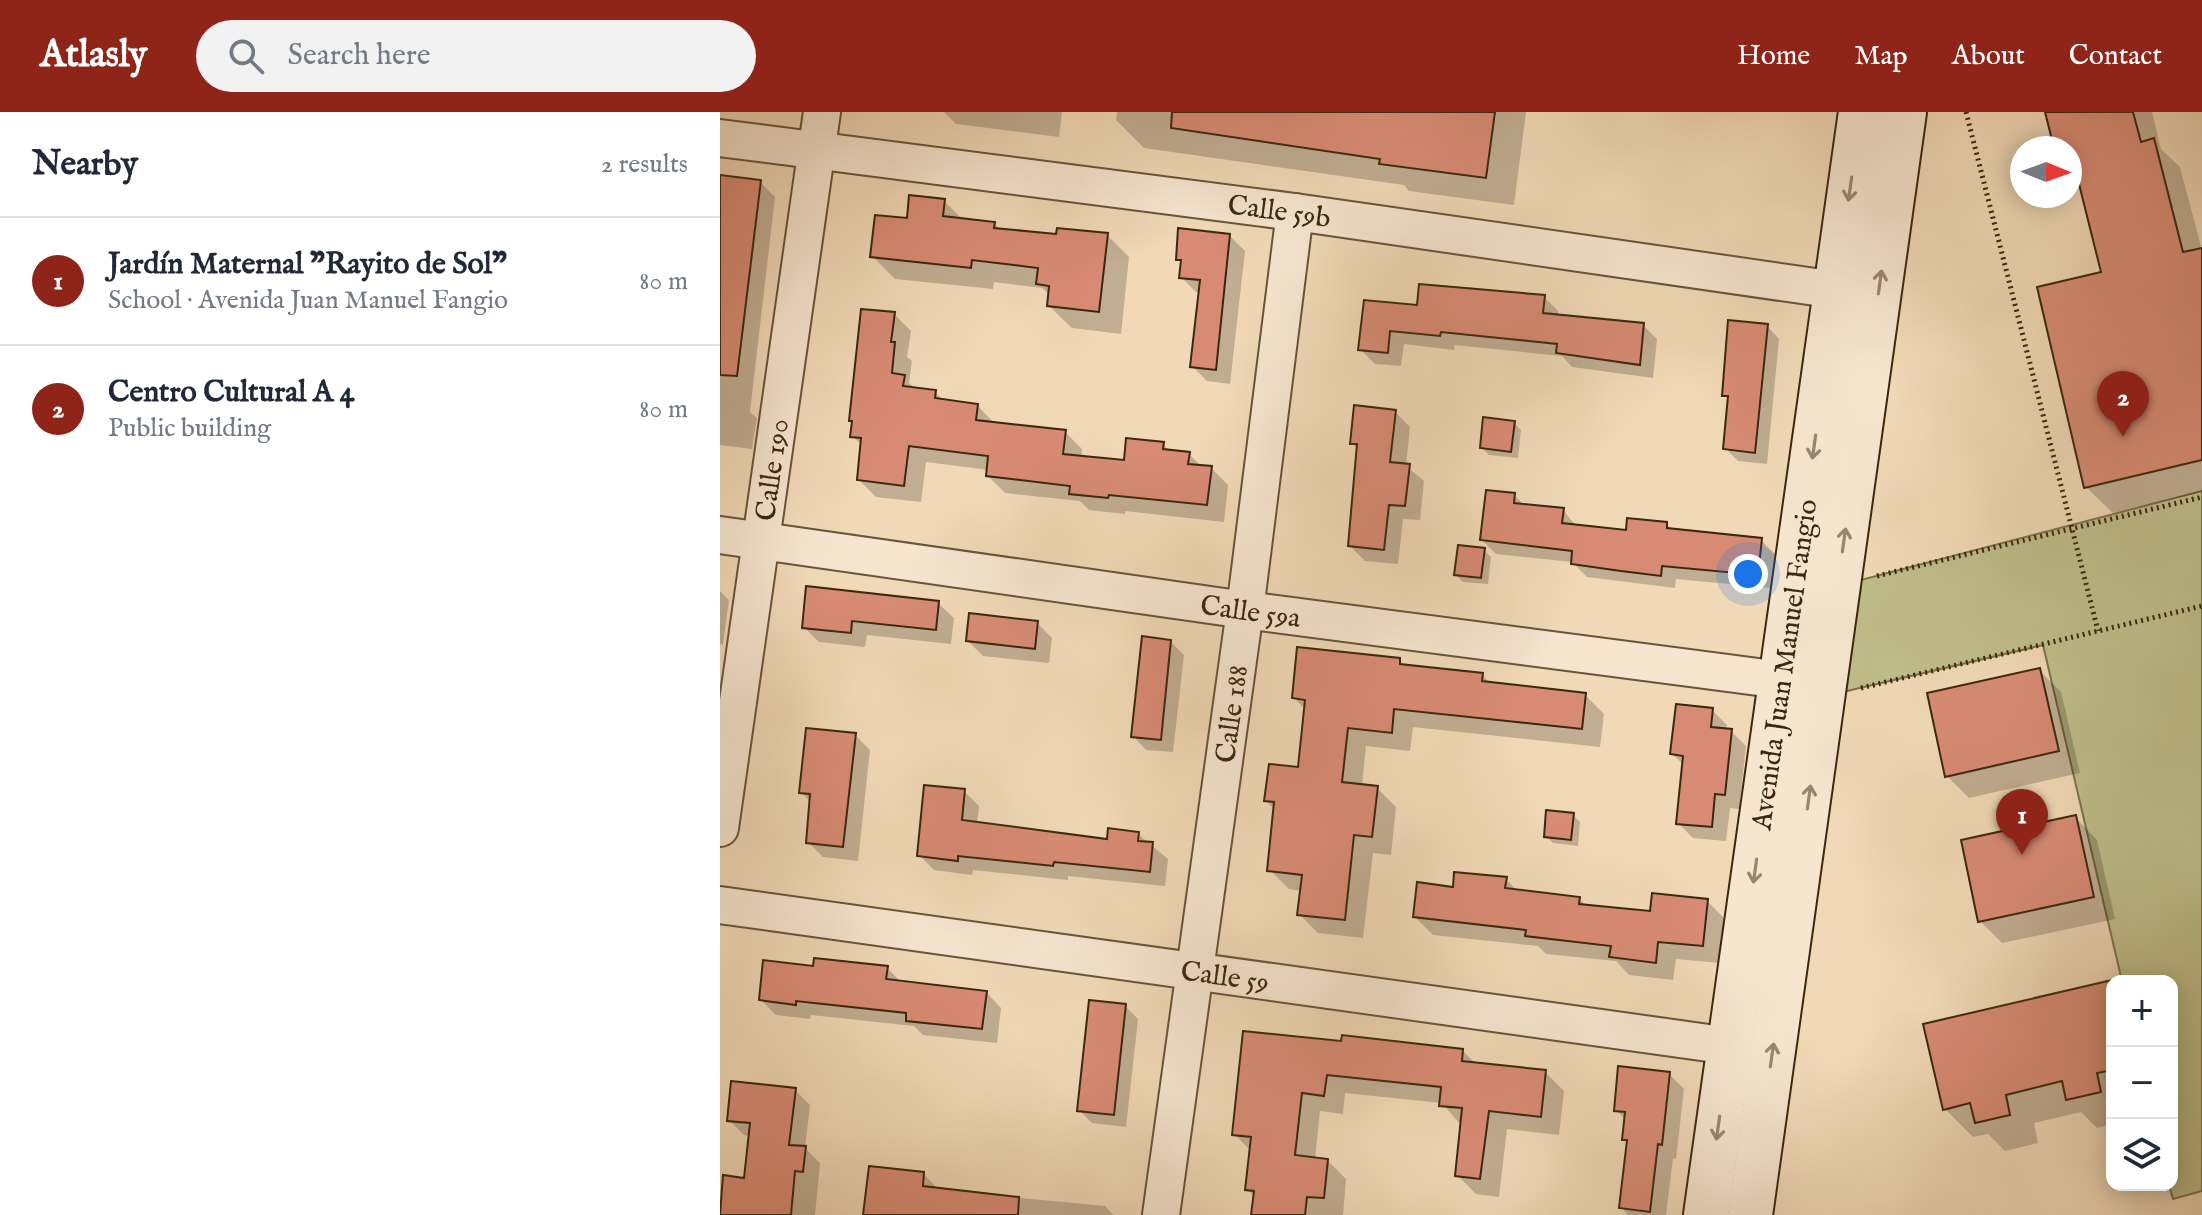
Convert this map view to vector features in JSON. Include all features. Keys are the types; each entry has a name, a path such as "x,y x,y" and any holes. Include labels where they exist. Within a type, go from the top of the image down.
{"main road":[{"name":"Avenida Juan Manuel Fangio","path":"1706,1215 1861,112"},
{"name":"Avenida Juan Manuel Fangio","path":"1750,1215 1904,112"}],"street":[{"name":"Calle 190","path":"720,828 822,112"},
{"name":"Calle 59b","path":"720,138 1295,212 1836,290"},
{"name":"Calle 188","path":"1161,1215 1245,610 1295,212"},
{"name":"Calle 59a","path":"720,535 1245,610 1781,680"},
{"name":"Calle 59","path":"720,905 1730,1046"}],"path":[{"path":"1966,112 2098,631"},
{"path":"1838,586 2202,497"},
{"path":"1823,697 2202,606"}],"shaded area":[{"path":"2202,491 2202,1191 2173,1199 2171,1191 2178,1191 2178,975 2121,975 2043,645 1843,692 1853,582"}],"building":[{"path":"1172,112 1495,112 1486,178 1379,164 1380,159 1171,128"},
{"path":"2045,112 2133,112 2141,142 2154,138 2183,252 2202,248 2202,460 2084,488 2037,287 2101,272 2082,196 2082,136 2051,136"},
{"path":"720,175 761,180 737,376 720,375"},
{"path":"909,195 945,199 943,216 995,222 994,228 1056,234 1057,228 1108,233 1099,312 1047,306 1049,286 1036,284 1038,268 972,260 971,268 870,257 875,215 907,218"},
{"path":"1178,228 1230,234 1216,370 1190,367 1200,280 1179,278 1181,260 1176,260"},
{"path":"1419,284 1545,295 1543,313 1644,323 1640,365 1556,353 1557,344 1441,332 1440,336 1390,331 1388,353 1358,350 1364,300 1417,305"},
{"path":"861,309 895,312 891,342 895,342 892,373 905,375 903,386 936,390 935,398 978,404 976,420 1066,430 1063,454 1124,460 1126,438 1164,442 1163,449 1190,452 1188,464 1212,466 1207,505 1069,494 1070,486 986,476 988,456 909,446 904,486 857,480 861,438 850,437 852,421 849,421"},
{"path":"1728,320 1768,324 1755,453 1723,449 1728,396 1722,396"},
{"path":"1354,405 1396,410 1390,462 1410,464 1405,506 1389,505 1384,550 1348,546 1357,444 1350,444"},
{"path":"1483,417 1515,421 1511,452 1480,448"},
{"path":"1486,490 1515,493 1514,503 1564,508 1562,523 1626,530 1627,518 1667,522 1667,528 1762,538 1758,575 1662,566 1661,576 1621,571 1571,564 1572,551 1480,540"},
{"path":"1458,545 1485,548 1481,578 1454,575"},
{"path":"806,586 939,601 936,630 852,621 851,633 802,628"},
{"path":"969,613 1038,621 1035,649 966,641"},
{"path":"1142,636 1171,640 1161,740 1131,737"},
{"path":"1297,647 1400,658 1400,664 1483,673 1482,681 1586,693 1582,729 1394,709 1392,733 1348,728 1342,782 1378,786 1372,837 1354,835 1345,920 1297,915 1302,875 1267,871 1274,802 1264,801 1269,764 1298,767 1305,700 1292,698"},
{"path":"2040,668 2059,751 1945,777 1927,693"},
{"path":"1676,704 1713,708 1711,727 1732,729 1725,795 1715,794 1712,827 1676,824 1683,756 1670,754"},
{"path":"806,728 856,733 843,847 806,843 810,794 799,793"},
{"path":"924,785 965,789 962,820 1107,839 1108,828 1139,832 1138,841 1153,842 1150,872 1054,862 1053,866 958,856 958,861 917,856"},
{"path":"1546,810 1574,813 1571,840 1544,837"},
{"path":"2076,815 2094,897 1978,922 1961,840"},
{"path":"1454,872 1507,877 1505,888 1580,897 1579,904 1650,911 1652,893 1708,899 1703,946 1658,942 1656,963 1609,957 1611,946 1525,936 1526,930 1413,917 1417,882 1453,887"},
{"path":"814,958 888,966 886,979 987,991 982,1029 906,1021 906,1013 759,1000 763,960 813,966"},
{"path":"2106,981 2106,1071 2097,1073 2101,1092 2066,1100 2062,1081 2006,1095 2010,1115 1975,1123 1970,1103 1943,1110 1923,1024"},
{"path":"1089,1000 1126,1004 1114,1115 1077,1111"},
{"path":"1243,1031 1341,1041 1342,1035 1463,1049 1462,1061 1546,1070 1541,1117 1489,1111 1480,1179 1455,1176 1462,1108 1439,1106 1441,1087 1327,1075 1324,1096 1302,1093 1295,1155 1328,1159 1324,1198 1307,1197 1305,1215 1251,1215 1254,1191 1245,1190 1251,1137 1232,1135"},
{"path":"1618,1066 1670,1072 1662,1145 1658,1144 1650,1212 1619,1208 1627,1140 1622,1140 1625,1112 1614,1111"},
{"path":"731,1081 796,1088 789,1145 806,1146 803,1172 795,1171 791,1215 720,1215 723,1175 744,1178 750,1123 727,1121"},
{"path":"869,1166 924,1172 923,1186 1019,1197 1018,1215 863,1215"}],"place":[{"name":"Centro Cultural A 4","path":"2123,437"},
{"name":"Jardín Maternal \"Rayito de Sol\"","path":"2022,855"}]}
